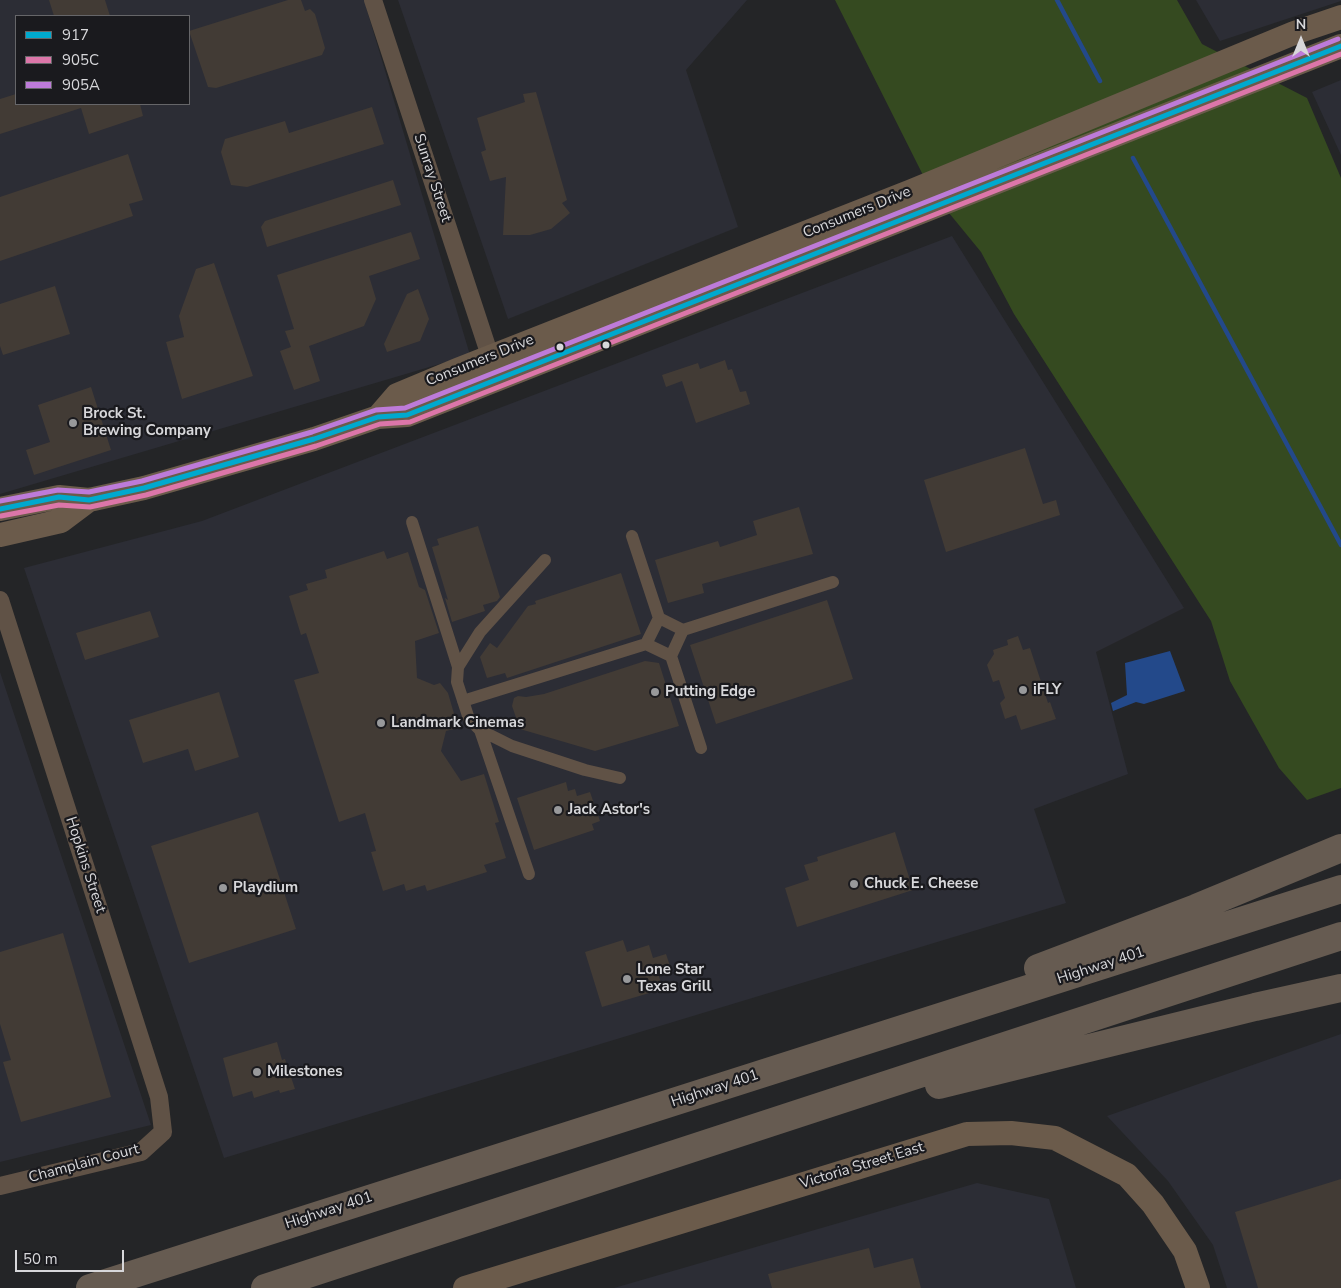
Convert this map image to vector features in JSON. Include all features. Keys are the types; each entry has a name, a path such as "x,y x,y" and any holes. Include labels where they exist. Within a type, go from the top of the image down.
{"highway":[{"path":"804,1061 970,994 1196,908 1341,848"},
{"name":"Highway 401","path":"90,1288 1341,890"},
{"path":"265,1288 1341,936"},
{"path":"736,1135 1255,1007 1341,988"}],"main road":[{"name":"Consumers Drive","path":"378,416 397,395 490,356 912,191 1294,33 1341,17"},
{"name":"Consumers Drive","path":"0,509 59,497 89,500 144,488 228,465 378,416 407,415 1341,46"},
{"name":"Consumers Drive","path":"0,535 62,521 89,500"},
{"name":"Victoria Street East","path":"465,1288 967,1134 1011,1133 1055,1138 1127,1175 1153,1204 1186,1251 1198,1288"}],"street":[{"name":"Sunray Street","path":"373,0 498,380"},
{"path":"412,522 458,667 457,682 469,719 480,730 512,746 584,770 620,778"},
{"path":"632,536 658,618 646,644"},
{"path":"458,667 480,632 545,560"},
{"path":"658,618 683,630 833,582"},
{"name":"Hopkins Street","path":"0,600 159,1097 163,1132"},
{"path":"683,630 671,656 701,748"},
{"path":"463,701 646,644 671,656"},
{"path":"480,730 529,874"},
{"name":"Champlain Court","path":"0,1186 141,1152 163,1132"}],"shaded area":[{"path":"0,0 374,0 366,7 470,355 0,494"},
{"path":"398,0 747,0 686,70 738,227 508,319"},
{"path":"1196,0 1341,0 1341,1 1220,41"},
{"path":"1341,80 1341,155 1312,92"},
{"path":"952,236 1184,608 1096,652 1128,774 1034,809 1066,903 224,1158 24,568 202,521"},
{"path":"0,672 151,1125 0,1162"},
{"path":"1341,1034 1341,1288 1227,1288 1213,1245 1168,1181 1107,1116"},
{"path":"977,1183 1049,1199 1076,1288 614,1288"}],"green space":[{"path":"835,0 1177,0 1202,44 1307,98 1341,178 1341,788 1307,800 1279,768 1230,681 1211,621 1014,314 981,252 931,191"}],"water":[{"path":"1170,651 1185,691 1144,704 1136,702 1113,711 1111,703 1127,695 1125,663"}],"building":[{"path":"49,0 105,0 110,15 54,15"},
{"path":"288,0 301,0 305,11 310,9 315,14 325,48 322,55 216,88 208,87 190,31"},
{"path":"536,92 567,200 562,203 570,213 551,229 530,235 503,235 506,177 490,181 481,152 486,150 477,118 525,102 523,94"},
{"path":"15,94 15,105 140,105 143,116 89,134 81,108 0,134 0,99"},
{"path":"372,107 384,144 247,187 231,185 221,152 225,139 285,121 289,133"},
{"path":"128,154 143,200 129,204 133,216 0,261 0,197"},
{"path":"393,180 401,205 267,247 261,227 265,221"},
{"path":"411,232 420,259 369,276 376,299 364,326 309,346 320,381 294,390 280,351 291,347 285,331 294,329 277,275"},
{"path":"214,263 253,376 182,399 166,342 184,337 179,316 196,269"},
{"path":"55,286 70,334 3,355 0,346 0,304"},
{"path":"418,289 429,319 420,341 387,352 384,344 407,294"},
{"path":"725,360 728,370 732,369 740,392 746,391 750,404 696,423 682,381 666,387 662,375 698,363 700,369"},
{"name":"Brock St. Brewing Company","path":"91,387 111,450 34,475 26,450 50,442 38,405"},
{"path":"1025,448 1043,504 1056,500 1060,515 946,552 924,480"},
{"path":"799,507 813,554 702,584 704,593 668,603 655,560 718,541 720,547 757,535 753,521"},
{"path":"478,526 500,597 497,601 483,605 485,611 452,622 445,598 448,600 432,547 439,545 437,539"},
{"name":"Landmark Cinemas","path":"384,551 387,559 408,552 419,587 425,590 439,633 415,641 417,678 434,685 440,683 448,693 455,717 454,729 446,731 441,751 461,781 484,774 499,822 495,823 506,858 484,865 487,872 427,891 425,885 406,891 404,884 383,891 371,852 376,851 365,813 339,822 294,680 319,673 306,633 301,635 289,596 308,590 306,584 327,578 325,570"},
{"path":"621,573 641,634 507,678 505,673 487,678 480,657 490,643 497,648 528,606 536,604 535,601"},
{"path":"827,600 853,679 716,724 690,645"},
{"path":"150,611 159,637 85,660 76,633"},
{"name":"iFLY","path":"1018,636 1023,650 1030,648 1048,703 1050,702 1056,719 1021,730 1016,715 1005,719 1000,703 1005,698 999,680 993,682 987,665 994,654 993,650 1008,645 1007,640"},
{"path":"645,661 659,663 679,726 595,751 520,729 512,706 514,698 544,694"},
{"path":"219,692 239,757 195,771 188,749 143,763 129,720"},
{"name":"Jack Astor's","path":"566,782 568,791 575,789 577,796 590,792 600,821 592,824 594,830 534,850 517,798"},
{"name":"Playdium","path":"258,812 296,929 189,963 151,846"},
{"name":"Chuck E. Cheese","path":"895,832 913,890 797,927 785,888 809,880 804,865 818,861 817,857"},
{"path":"63,933 111,1097 21,1122 3,1062 11,1060 0,1024 0,952"},
{"name":"Lone Star Texas Grill","path":"623,940 627,952 649,945 653,958 666,954 670,966 657,970 663,989 602,1007 585,952"},
{"name":"Milestones","path":"277,1042 282,1060 285,1059 295,1089 280,1093 279,1090 254,1098 252,1091 233,1097 223,1058"},
{"path":"1341,1179 1341,1288 1258,1288 1235,1212"},
{"path":"869,1248 874,1268 913,1258 921,1288 772,1288 768,1274"}],"waterway":[{"path":"1057,0 1100,81"},
{"path":"1133,158 1341,545"}],"transit line":[{"name":"905A","path":"0,501 58,490 89,492 142,481 312,432 376,410 405,408 1338,39"},
{"name":"917","path":"0,509 59,497 89,500 144,488 314,439 378,417 407,415 1341,46"},
{"name":"905C","path":"1,516 59,505 90,507 146,495 316,446 380,424 410,422 1341,54"}],"place":[{"name":"Brock St. Brewing Company","path":"73,423"},
{"name":"iFLY","path":"1023,690"},
{"name":"Putting Edge","path":"655,692"},
{"name":"Landmark Cinemas","path":"381,723"},
{"name":"Jack Astor's","path":"558,810"},
{"name":"Chuck E. Cheese","path":"854,884"},
{"name":"Playdium","path":"223,888"},
{"name":"Lone Star Texas Grill","path":"627,979"},
{"name":"Milestones","path":"257,1072"}]}
